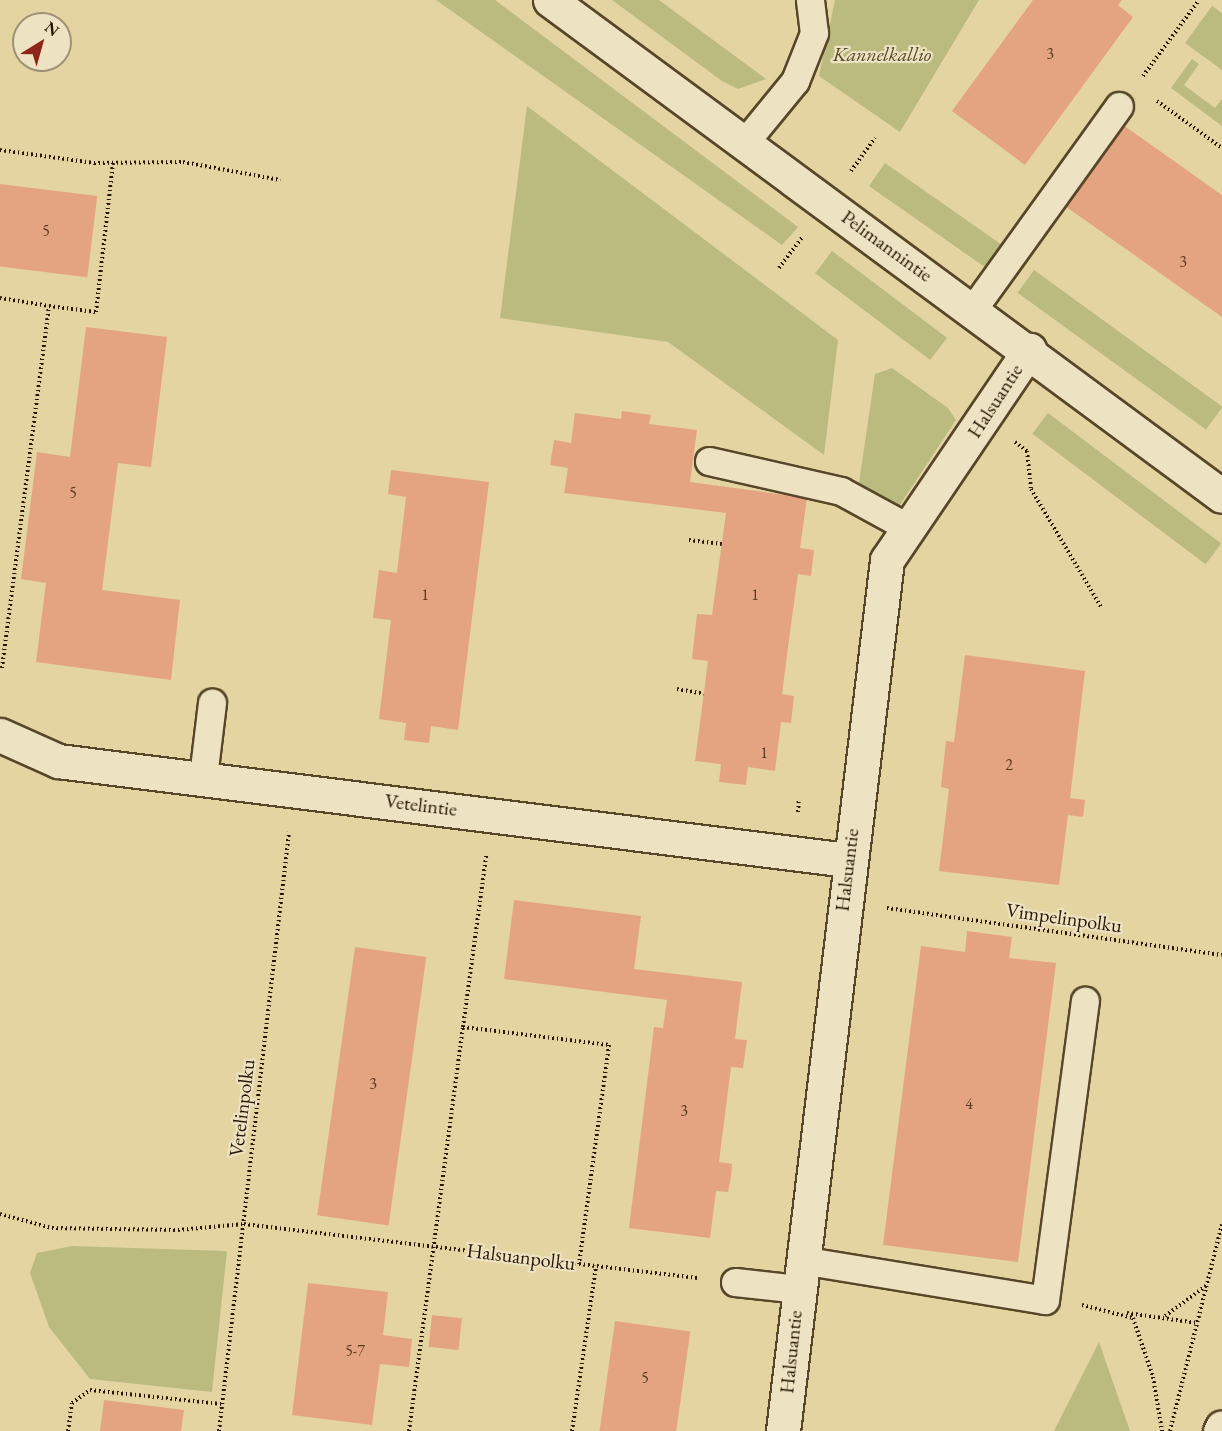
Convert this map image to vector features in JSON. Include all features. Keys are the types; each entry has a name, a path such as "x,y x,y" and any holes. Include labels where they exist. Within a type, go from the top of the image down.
{"street":[{"name":"Pelimannintie","path":"550,0 1029,350 1222,496"},
{"name":"Halsuantie","path":"783,1431 848,860 887,560 1029,350"},
{"name":"Vetelintie","path":"0,735 58,761 202,777 848,860"},
{"path":"1220,1431 1222,1426"}],"lane":[{"path":"745,142 795,81 814,33 810,0"},
{"path":"973,309 1127,96"},
{"path":"710,461 841,491 909,528"},
{"path":"202,777 213,703"},
{"path":"735,1282 800,1275 1045,1300 1085,1001"}],"path":[{"path":"1127,96 1199,0"},
{"path":"1145,93 1222,148"},
{"path":"0,150 113,163 183,162 280,180"},
{"path":"0,298 96,312 113,163"},
{"path":"2,668 49,306"},
{"path":"1027,451 1031,489 1101,607"},
{"path":"689,540 722,544"},
{"path":"677,689 704,694"},
{"name":"Vetelinpolku","path":"219,1431 294,789"},
{"path":"410,1431 486,856"},
{"name":"Vimpelinpolku","path":"901,910 1222,955"},
{"path":"463,1027 609,1045 579,1264"},
{"name":"Halsuanpolku","path":"0,1214 52,1228 178,1230 244,1224 735,1282"},
{"path":"1170,1431 1222,1224"},
{"path":"572,1431 596,1266"},
{"path":"1165,1316 1207,1285"},
{"path":"1045,1300 1126,1313 1165,1316 1197,1323"},
{"path":"1126,1313 1143,1342 1162,1431"},
{"path":"68,1431 72,1402 90,1390 222,1404"}],"green space":[{"path":"436,0 495,0 798,227 782,245"},
{"path":"612,0 659,0 766,79 738,89 722,81"},
{"name":"Kannelkallio","path":"835,0 979,0 900,132 819,76"},
{"path":"1212,6 1222,13 1222,70 1185,43"},
{"path":"1192,59 1199,64 1184,85 1215,108 1222,99 1222,126 1171,88"},
{"path":"527,106 838,340 824,455 668,342 500,318"},
{"path":"885,163 1010,251 994,274 869,186"},
{"path":"832,251 947,338 930,360 815,273"},
{"path":"1034,270 1222,407 1206,430 1018,293"},
{"path":"892,368 948,408 956,420 896,511 859,483 875,374"},
{"path":"1048,413 1221,544 1206,564 1032,434"},
{"path":"72,1246 227,1251 212,1392 90,1379 49,1327 30,1273 37,1253"},
{"path":"1099,1342 1130,1431 1054,1431"}],"building":[{"path":"1033,0 1122,0 1118,5 1133,17 1025,165 952,111"},
{"path":"1123,125 1222,195 1222,317 1065,206"},
{"path":"0,184 97,196 87,277 0,267"},
{"path":"86,327 167,337 151,467 118,463 102,590 180,600 171,680 36,662 46,583 21,579 37,452 70,457"},
{"path":"622,411 651,415 649,424 697,430 690,482 807,498 800,548 814,550 811,576 798,574 782,694 794,696 791,723 781,722 775,771 748,767 746,785 719,782 721,764 695,761 708,661 692,659 697,614 712,615 726,513 564,493 568,468 550,465 554,440 571,443 575,413 621,419"},
{"path":"391,470 489,482 458,730 431,726 429,743 404,740 406,723 379,719 391,620 373,618 379,570 397,573 406,497 388,494"},
{"path":"965,655 1085,671 1070,798 1085,800 1083,817 1068,815 1059,885 939,871 949,789 941,787 946,741 954,742"},
{"path":"514,900 641,916 634,969 742,982 735,1039 747,1040 743,1068 731,1067 719,1162 732,1164 731,1177 728,1192 716,1191 710,1238 629,1228 654,1027 663,1028 667,1000 504,979"},
{"path":"967,931 1012,937 1009,958 1056,963 1018,1262 883,1245 921,946 965,952"},
{"path":"355,947 426,957 389,1225 317,1215"},
{"path":"308,1283 388,1292 383,1335 412,1339 409,1367 380,1364 372,1425 292,1415"},
{"path":"432,1315 462,1318 458,1350 429,1347"},
{"path":"615,1321 690,1332 676,1431 600,1431"},
{"path":"104,1400 184,1410 181,1431 100,1431"}]}
